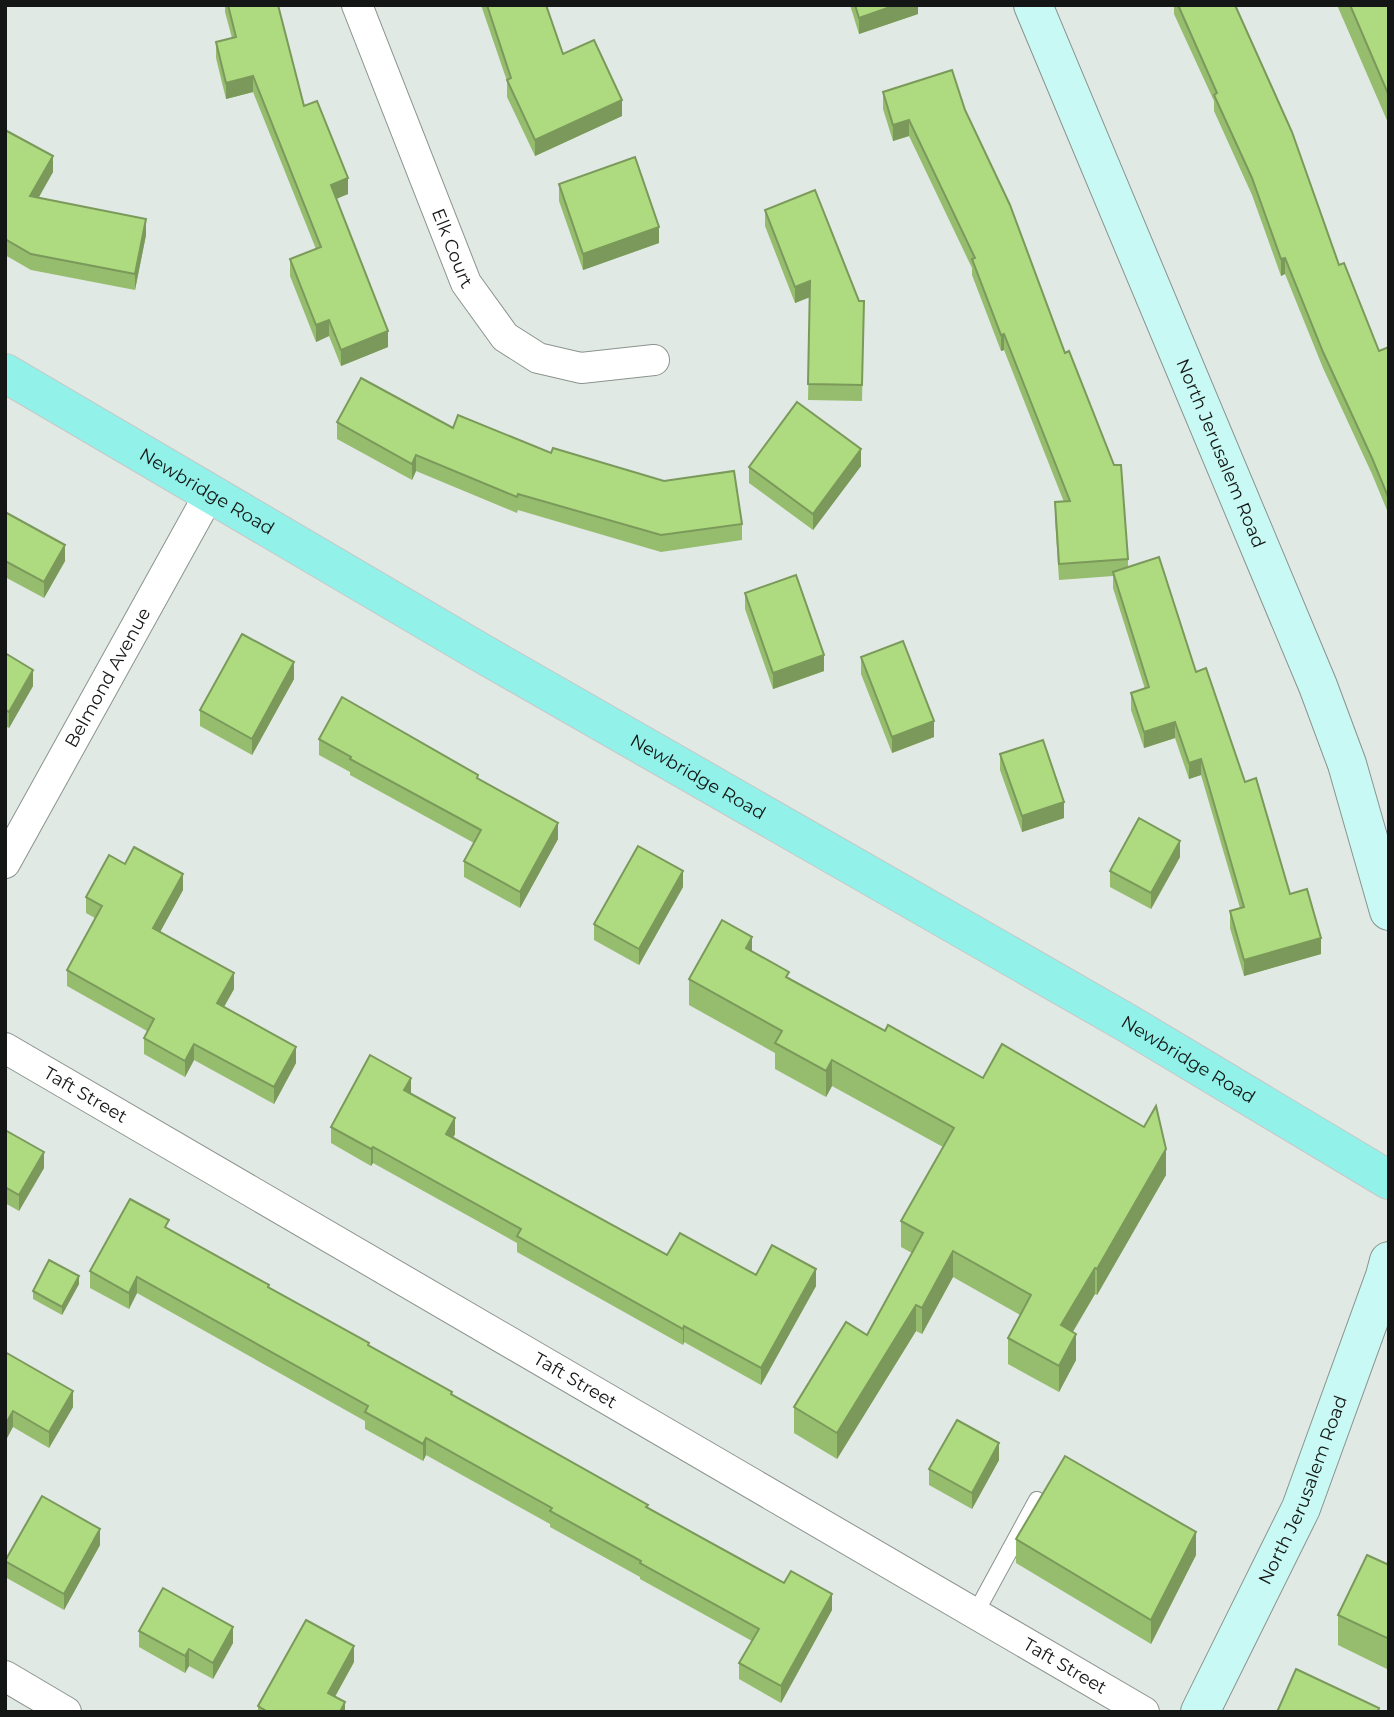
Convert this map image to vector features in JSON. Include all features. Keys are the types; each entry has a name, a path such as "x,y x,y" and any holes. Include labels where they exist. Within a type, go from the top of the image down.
{"main road":[{"name":"North Jerusalem Road","path":"1033,5 1318,686 1347,764 1389,911"},
{"name":"Newbridge Road","path":"5,373 478,651 1127,1023 1389,1180"},
{"name":"North Jerusalem Road","path":"1200,1712 1301,1508 1389,1261"}],"street":[{"name":"Elk Court","path":"357,5 466,283 505,337 538,358 581,368 654,360"},
{"name":"Belmond Avenue","path":"5,863 210,493"},
{"name":"Taft Street","path":"5,1048 1144,1712"},
{"path":"5,1676 66,1712"}],"lane":[{"path":"975,1614 1037,1500"}],"building":[{"path":"228,5 278,5 304,106 317,101 348,178 331,185 388,331 341,350 329,320 316,325 290,259 321,247 253,76 226,83 216,42 236,37"},
{"path":"487,5 546,5 563,54 594,40 622,100 535,140 507,80 511,78"},
{"path":"855,5 896,5 859,18"},
{"path":"1178,5 1235,5 1292,132 1339,265 1344,263 1379,351 1389,347 1389,499 1323,352 1285,258 1281,259 1252,178 1214,95 1217,93"},
{"path":"1350,5 1389,5 1389,96"},
{"path":"952,70 965,110 1010,205 1065,353 1069,351 1114,465 1121,465 1128,559 1059,564 1055,502 1070,501 1004,334 1001,335 972,259 975,258 909,120 893,125 883,92"},
{"path":"5,130 53,156 30,196 146,219 135,274 31,254 5,239"},
{"path":"635,157 659,227 583,254 559,184"},
{"path":"815,190 859,301 864,301 862,385 808,384 810,281 795,287 765,210"},
{"path":"361,378 453,428 458,415 551,453 553,448 664,481 734,471 742,524 661,535 518,494 517,497 416,455 412,464 337,422"},
{"path":"797,402 861,449 813,514 749,467"},
{"path":"5,512 65,545 44,582 5,561"},
{"path":"1159,557 1196,672 1206,668 1245,782 1256,778 1290,894 1307,889 1321,938 1244,960 1230,911 1244,907 1201,759 1189,763 1175,722 1144,732 1131,693 1149,687 1113,572"},
{"path":"796,575 824,655 773,673 745,593"},
{"path":"242,634 294,662 252,739 200,710"},
{"path":"903,641 934,721 892,737 861,657"},
{"path":"5,653 33,670 9,712 5,710"},
{"path":"342,697 558,823 520,892 464,861 481,830 350,759 351,757 319,739"},
{"path":"1043,740 1064,802 1022,816 1000,754"},
{"path":"1139,818 1180,841 1151,893 1110,871"},
{"path":"638,846 683,871 639,949 594,924"},
{"path":"134,847 183,874 153,928 234,973 217,1003 296,1047 274,1087 194,1044 185,1061 144,1038 154,1019 67,970 102,906 86,897 109,855 125,864"},
{"path":"722,920 752,937 746,948 789,972 786,977 885,1031 888,1025 983,1078 1002,1044 1144,1127 1156,1106 1166,1149 1097,1269 1095,1268 1061,1325 1076,1334 1059,1366 1008,1338 1031,1295 953,1251 922,1308 916,1305 837,1433 794,1407 846,1322 867,1335 923,1233 901,1221 954,1128 832,1060 826,1071 775,1043 782,1031 689,979"},
{"path":"370,1055 411,1078 404,1090 455,1118 446,1134 667,1255 680,1233 756,1275 772,1245 816,1269 761,1368 684,1326 683,1329 517,1236 521,1229 373,1147 371,1149 331,1127"},
{"path":"5,1130 44,1152 19,1195 5,1187"},
{"path":"130,1199 169,1220 165,1227 648,1505 646,1507 784,1583 791,1571 832,1594 781,1686 739,1663 759,1629 426,1438 423,1444 365,1412 368,1406 137,1277 129,1293 90,1271"},
{"path":"49,1260 79,1276 62,1307 33,1291"},
{"path":"5,1352 73,1391 49,1432 13,1411 5,1425"},
{"path":"957,1420 999,1443 972,1493 929,1469"},
{"path":"1065,1456 1196,1532 1151,1620 1016,1539"},
{"path":"42,1496 100,1529 64,1594 5,1561"},
{"path":"1367,1555 1389,1565 1389,1639 1338,1615"},
{"path":"163,1588 233,1627 213,1663 189,1649 185,1656 139,1631"},
{"path":"306,1620 354,1646 328,1693 345,1702 340,1712 268,1712 258,1706"},
{"path":"1296,1669 1379,1708 1378,1712 1277,1712"}]}
